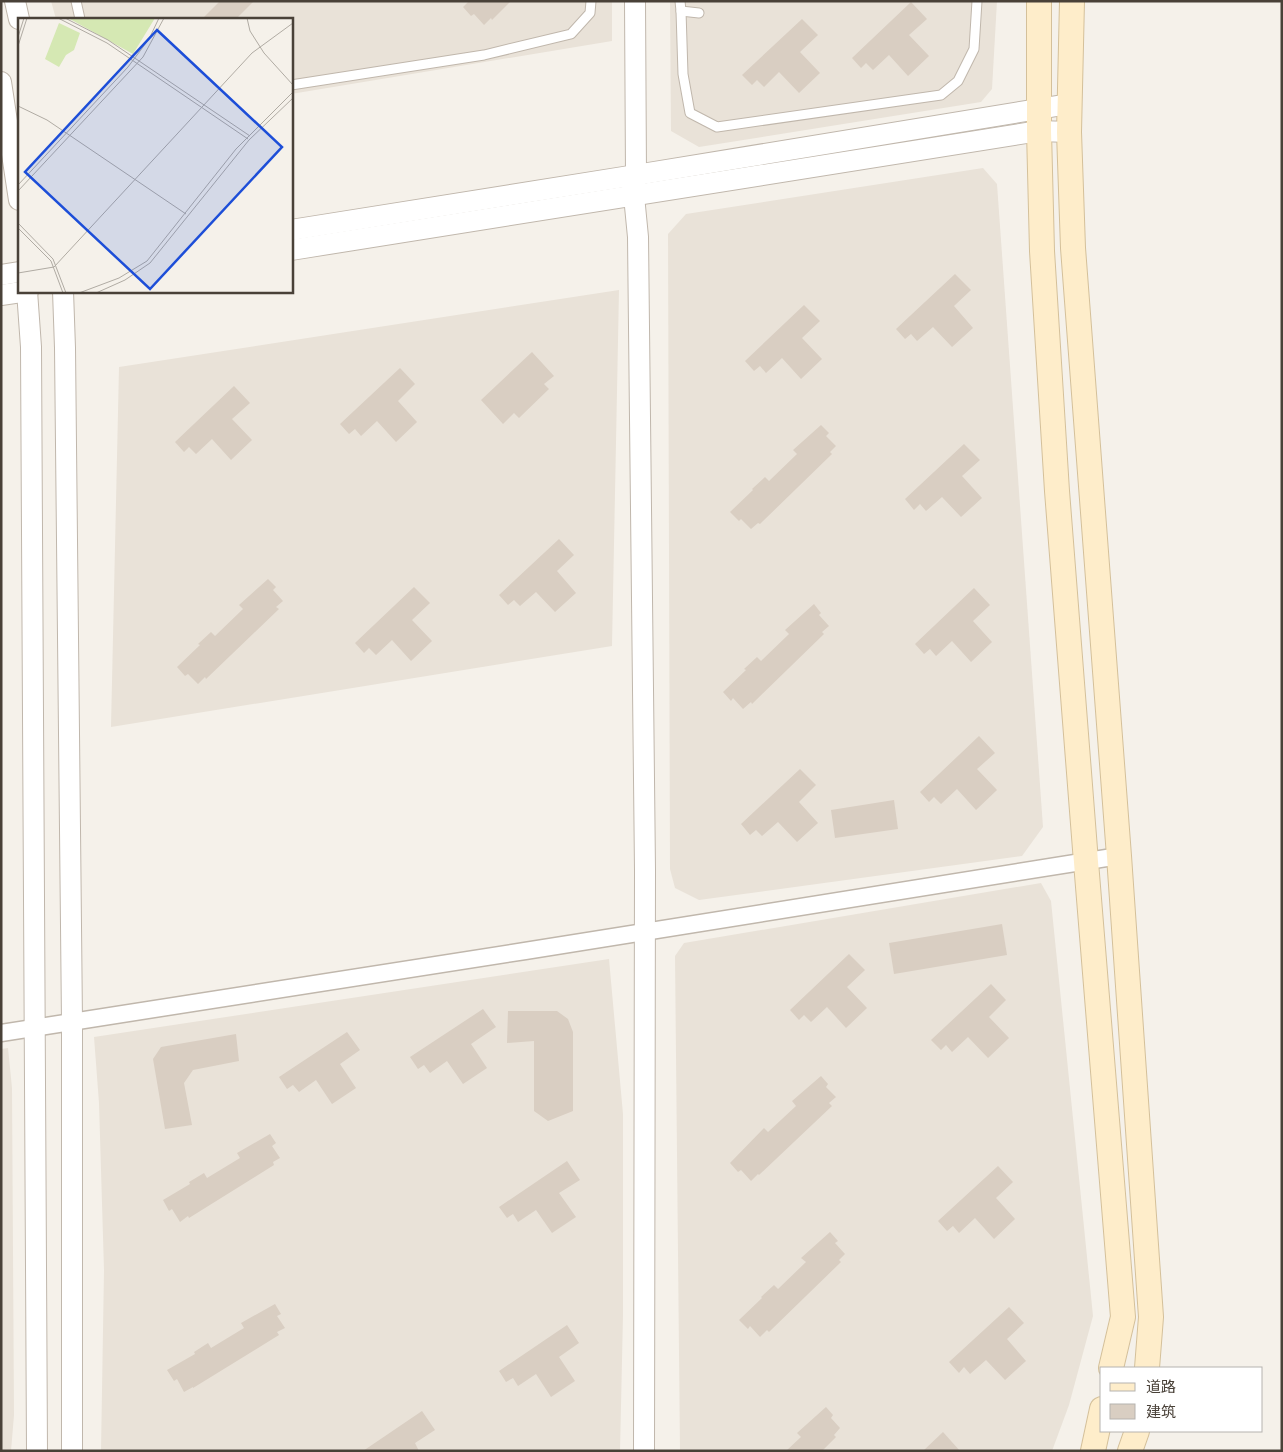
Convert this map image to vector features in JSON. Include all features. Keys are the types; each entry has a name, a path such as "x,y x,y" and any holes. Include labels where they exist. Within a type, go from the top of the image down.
{"main road":[{"path":"1039,1 1039,131 1043,271 1057,490 1122,1317 1111,1367"},
{"path":"1072,1 1068,132 1073,248 1119,856 1151,1317 1148,1367"},
{"path":"1093,1451 1100,1419"},
{"path":"1130,1451 1136,1432"}],"street":[{"path":"15,1 20,18"},
{"path":"635,1 636,175 634,196 638,237 645,932 644,1451"},
{"path":"1,82 18,193"},
{"path":"292,230 1069,104"},
{"path":"292,250 1039,131 1068,132"},
{"path":"1,275 18,272"},
{"path":"1,295 20,292"},
{"path":"27,292 31,347 37,1451"},
{"path":"63,292 72,1022 72,1451"},
{"path":"1,1033 1119,856"}],"lane":[{"path":"76,1 80,18"},
{"path":"292,85 484,55 571,34 590,13 591,1"},
{"path":"699,13 680,6 683,74 690,113 718,128 941,95 958,81 974,49 977,1"}],"shaded area":[{"path":"51,1 612,1 612,41 292,94 292,18 56,18"},
{"path":"670,1 997,1 992,89 981,102 699,147 671,131"},
{"path":"983,168 997,184 1043,827 1022,856 699,900 675,888 670,869 668,234 686,214"},
{"path":"619,290 612,646 111,727 119,367"},
{"path":"1041,883 1051,901 1093,1316 1069,1405 1052,1451 680,1451 675,956 684,943"},
{"path":"609,959 623,1114 623,1315 620,1451 101,1451 104,1270 99,1103 94,1037"},
{"path":"8,1048 12,1088 14,1415 11,1451 1,1451 1,1049"}],"building":[{"path":"220,1 254,1 237,18 203,18"},
{"path":"469,1 511,1 492,20 491,18 484,25 474,14 471,16 463,7"},
{"path":"911,2 927,19 909,35 929,56 908,76 889,55 873,70 866,63 861,68 852,58"},
{"path":"802,19 818,35 800,52 820,73 799,93 779,72 764,87 757,80 752,85 742,75"},
{"path":"955,274 971,290 954,306 973,328 952,347 933,327 917,341 911,334 905,339 896,329"},
{"path":"804,305 820,321 802,338 822,359 801,379 782,358 766,373 760,366 754,371 745,361"},
{"path":"532,352 554,376 544,384 549,389 519,418 514,413 503,424 481,400"},
{"path":"400,368 415,384 398,401 417,422 396,442 377,421 361,436 355,429 349,434 340,424"},
{"path":"234,386 250,403 232,419 252,440 231,460 212,439 196,454 189,447 184,452 175,442"},
{"path":"821,425 829,433 826,436 836,446 830,452 832,454 760,524 758,523 751,529 741,519 739,521 730,512 765,477 769,481 797,454 793,450"},
{"path":"964,444 980,460 962,476 982,498 961,517 942,497 926,511 920,504 914,510 905,499"},
{"path":"559,539 574,555 557,571 576,593 555,612 536,592 520,606 514,600 508,605 499,595"},
{"path":"268,579 276,587 273,590 283,601 276,607 279,609 206,679 205,677 198,684 188,674 185,676 177,667 211,632 215,636 243,609 239,605"},
{"path":"414,587 430,603 412,620 432,641 411,661 392,640 376,655 369,648 364,653 355,643"},
{"path":"974,588 990,605 973,621 992,642 971,662 952,641 936,656 930,649 924,654 915,644"},
{"path":"814,604 821,613 819,615 829,626 822,632 824,634 752,704 751,702 743,709 733,698 731,701 723,692 757,657 761,661 789,634 785,630"},
{"path":"979,736 995,753 977,769 997,790 976,810 957,789 941,804 934,797 929,802 920,792"},
{"path":"800,769 816,785 799,802 818,823 797,842 778,822 762,836 756,830 750,835 741,824"},
{"path":"894,800 898,829 835,838 831,810"},
{"path":"1002,924 1007,955 894,974 889,943"},
{"path":"849,954 865,970 847,987 867,1008 846,1028 827,1007 811,1022 804,1015 799,1020 790,1010"},
{"path":"991,984 1006,1000 989,1017 1009,1038 988,1058 968,1037 952,1052 946,1045 941,1050 931,1040"},
{"path":"483,1009 496,1027 471,1044 487,1068 463,1084 447,1061 430,1073 424,1065 418,1069 410,1057"},
{"path":"508,1011 557,1011 568,1019 573,1032 573,1111 548,1121 534,1111 534,1041 507,1043"},
{"path":"347,1032 360,1050 340,1064 356,1088 332,1104 316,1080 299,1092 293,1085 287,1089 279,1077"},
{"path":"236,1034 239,1061 193,1070 184,1083 192,1125 165,1129 153,1059 161,1047"},
{"path":"821,1076 828,1084 826,1087 836,1097 829,1103 832,1106 751,1181 741,1170 738,1172 730,1163 764,1128 768,1132 796,1106 792,1101"},
{"path":"270,1134 276,1143 272,1146 280,1158 273,1162 274,1165 180,1222 172,1209 169,1211 163,1200 204,1173 207,1178 240,1158 237,1153"},
{"path":"567,1161 580,1180 559,1193 576,1217 552,1233 536,1210 518,1222 513,1214 507,1218 499,1207"},
{"path":"998,1166 1013,1182 996,1198 1015,1219 994,1239 975,1218 959,1233 953,1226 947,1231 938,1221"},
{"path":"830,1232 838,1241 835,1243 845,1254 839,1260 841,1262 769,1332 767,1330 760,1337 750,1326 748,1329 739,1320 774,1285 778,1289 806,1262 801,1258"},
{"path":"275,1304 281,1314 277,1316 285,1328 277,1332 279,1335 184,1392 177,1379 174,1381 167,1370 195,1354 194,1352 208,1343 211,1348 244,1328 241,1323"},
{"path":"1009,1307 1024,1323 1007,1339 1026,1361 1005,1380 986,1360 970,1374 964,1367 959,1373 949,1362"},
{"path":"567,1325 579,1343 559,1357 575,1381 551,1397 536,1374 518,1386 513,1378 506,1382 499,1371"},
{"path":"826,1407 833,1415 831,1418 840,1428 834,1435 836,1437 822,1451 786,1451 801,1437 797,1433"},
{"path":"422,1411 435,1430 415,1443 419,1451 363,1451"},
{"path":"943,1432 960,1451 923,1451"}]}
